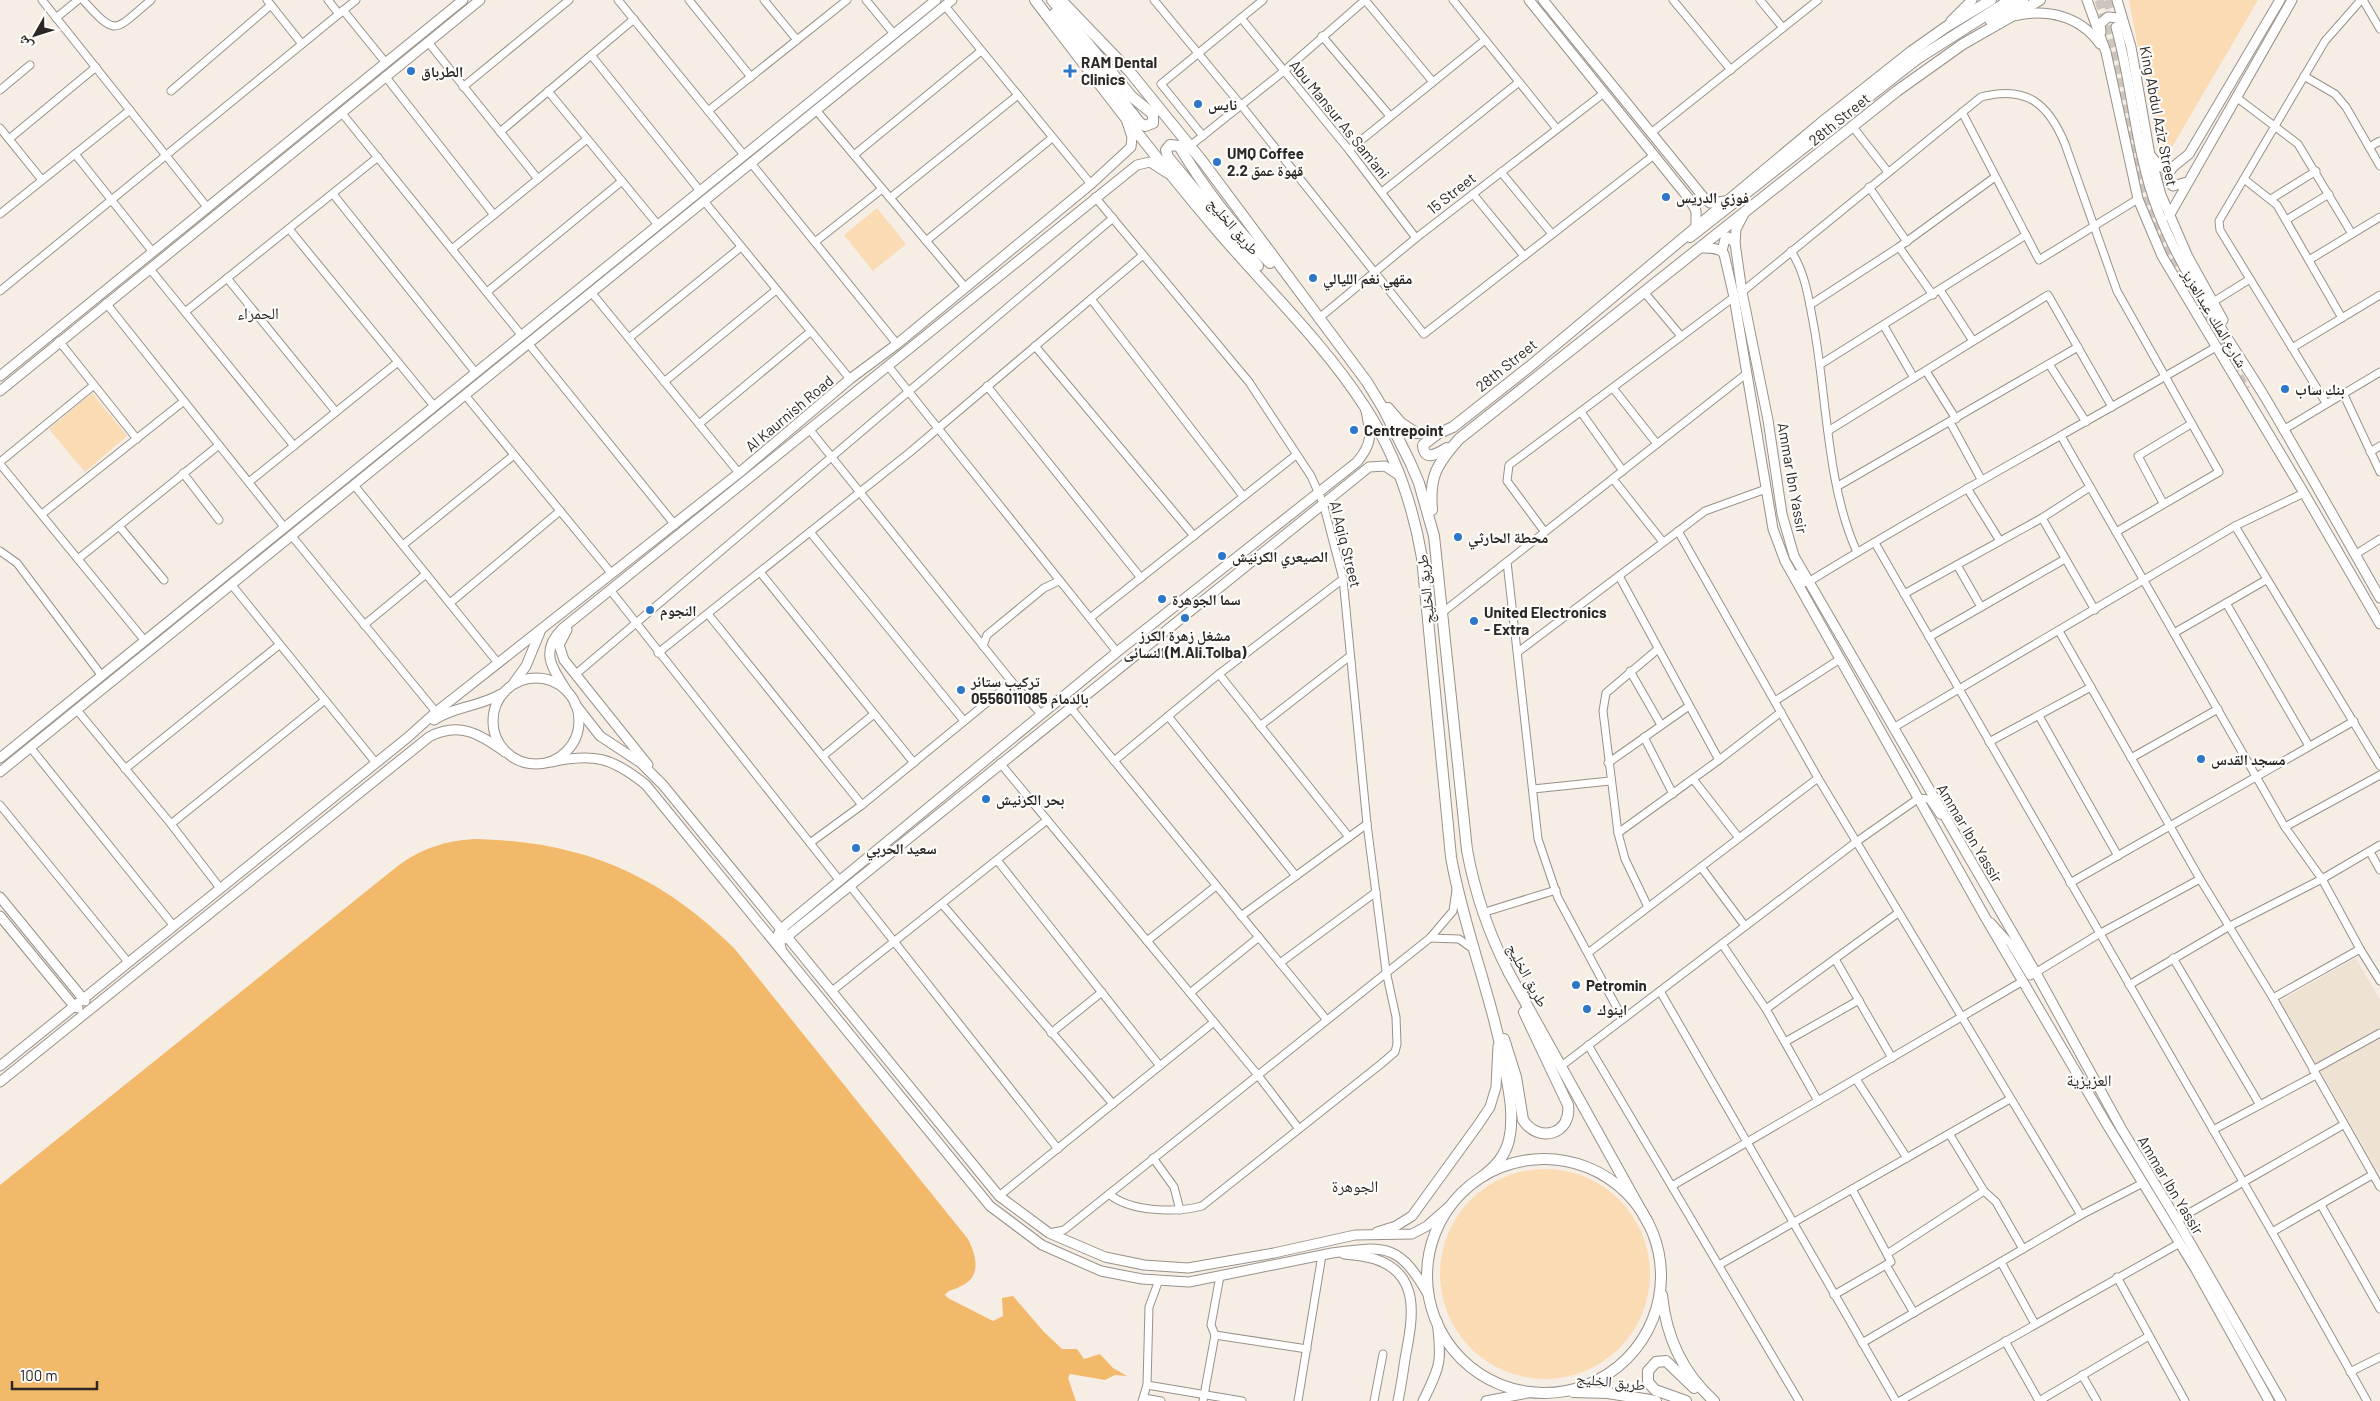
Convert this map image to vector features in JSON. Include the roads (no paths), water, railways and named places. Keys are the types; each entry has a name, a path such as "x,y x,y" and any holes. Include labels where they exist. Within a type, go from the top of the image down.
{"main road":[{"name":"طريق الخليج","path":"1035,0 1081,62 1173,178 1297,321 1366,408 1400,476 1414,517 1422,558 1451,857 1456,885 1498,1034 1509,1090 1510,1133 1506,1149 1499,1162 1483,1176"},
{"path":"1043,0 1140,123 1145,126 1153,124 1153,114 1132,96 1052,0"},
{"name":"طريق الخليج","path":"1061,0 1130,72 1190,146 1292,285 1367,382 1384,410 1414,469 1428,510 1434,536 1467,850 1472,880 1495,946 1508,974 1648,1223"},
{"name":"28th Street","path":"1437,434 1453,427 1529,367 1725,201 1912,51 1946,27 1991,0"},
{"name":"28th Street","path":"1661,255 1699,232 1918,59 2010,0"},
{"name":"28th Street","path":"1666,276 1704,237 1904,78 1960,39 2025,0"},
{"name":"28th Street","path":"1434,536 1431,496 1434,476 1440,461 1459,439 1852,127 1937,62 2040,0"},
{"path":"1292,285 1252,245 1196,175 1179,146 1172,144 1168,146 1166,150 1168,157 1272,283 1297,321"},
{"path":"1367,382 1408,429 1423,434 1437,434"},
{"path":"1437,434 1423,445 1424,452 1428,455 1436,456 1459,439"},
{"path":"1486,992 1511,1058 1523,1120 1527,1126 1537,1133 1556,1132 1565,1122 1569,1112 1568,1105 1531,1030 1508,974"},
{"path":"1661,1274 1659,1297 1654,1316 1643,1339 1628,1358 1599,1379 1562,1391 1533,1392 1502,1385 1475,1370 1453,1348 1437,1321 1429,1296 1428,1271 1430,1249 1435,1233 1451,1205 1461,1193 1483,1176 1512,1163 1544,1159 1576,1163 1598,1172 1617,1184 1630,1197 1648,1223 1655,1239 1661,1274 1665,1314 1672,1342 1695,1383 1714,1401"},
{"path":"1686,1401 1655,1390 1651,1386 1647,1376 1652,1366 1661,1360 1670,1363 1689,1385 1714,1401"},
{"name":"طريق الخليج","path":"1562,1391 1608,1393 1656,1401"}],"street":[{"path":"42,0 207,207"},
{"path":"56,18 78,0"},
{"path":"82,0 102,22 110,27 120,26 151,0"},
{"path":"328,0 386,62"},
{"path":"0,291 356,0"},
{"path":"0,376 463,0"},
{"path":"0,390 480,0"},
{"path":"463,86 569,0"},
{"path":"618,0 744,155"},
{"path":"690,0 751,77"},
{"path":"764,0 797,40"},
{"path":"708,111 847,0"},
{"path":"866,0 894,34"},
{"path":"0,758 936,0"},
{"path":"0,772 952,0"},
{"path":"1203,136 1161,84 1263,0"},
{"path":"1190,146 1284,71 1365,0 1433,82"},
{"path":"1453,0 1557,129"},
{"path":"1529,0 1694,206 1697,218 1696,225"},
{"path":"1543,0 1705,199 1710,203 1725,201"},
{"path":"1673,0 1731,70"},
{"path":"1760,0 1783,28"},
{"path":"1651,133 1818,0"},
{"path":"1946,27 1972,0"},
{"name":"شارع الملك عبدالعزيز","path":"2087,0 2106,52 2138,199 2162,256 2380,624"},
{"path":"2118,0 2131,47"},
{"path":"2187,182 2173,186 2168,182 2167,175 2188,154 2280,0"},
{"path":"2169,216 2292,0"},
{"path":"2326,403 2220,230 2219,221 2324,41 2362,0 2380,29"},
{"path":"1158,1 1198,54 1424,334 1654,155"},
{"path":"171,91 269,3 302,44"},
{"path":"944,6 1091,184 1092,192 1064,223"},
{"path":"2009,17 2033,13 2052,13 2067,18 2094,36 2106,52"},
{"path":"2106,52 2100,24 2108,17 2115,17 2121,20 2131,47"},
{"name":"Abu Mansur As Sam'ani","path":"1241,18 1349,150 1416,238"},
{"path":"500,132 634,19"},
{"path":"385,76 430,27"},
{"name":"شارع الملك عبدالعزيز","path":"2116,27 2128,72 2145,170 2157,210 2177,254 2264,395 2380,598"},
{"path":"1322,36 1390,116"},
{"path":"1349,150 1485,40"},
{"path":"428,42 538,179"},
{"name":"King Abdul Aziz Street","path":"2131,47 2150,155 2160,195 2188,257 2264,395"},
{"path":"854,155 981,50"},
{"path":"591,56 700,191"},
{"path":"0,90 30,66"},
{"path":"9,139 96,67"},
{"path":"385,76 494,216"},
{"path":"2304,76 2334,94 2346,107 2380,166"},
{"path":"1382,192 1519,82"},
{"path":"548,92 658,225"},
{"path":"1544,531 1508,481 1510,465 1738,294 1981,97 2009,92 2022,94 2047,110 2057,125 2066,144 2117,291 2219,472 2116,532"},
{"name":"15 Street","path":"1318,319 1416,238 1604,93"},
{"path":"890,198 1018,95"},
{"path":"2236,97 2298,144 2316,171 2352,234"},
{"path":"0,214 130,110"},
{"path":"816,110 965,287"},
{"path":"341,112 522,336"},
{"path":"1962,112 2039,260 2138,199"},
{"name":"Al Kaurnish Road","path":"407,738 436,712 739,473 850,379 897,344 1091,184 1131,147 1132,137 1127,119"},
{"path":"1852,127 1888,172"},
{"path":"0,128 42,180"},
{"path":"926,241 1052,138"},
{"path":"452,249 587,140"},
{"path":"2369,147 2380,141"},
{"path":"75,154 152,251"},
{"path":"723,185 744,155"},
{"path":"2150,155 2160,166 2173,167"},
{"path":"184,312 378,157"},
{"name":"Al Kaurnish Road","path":"566,691 553,670 549,652 554,637 1141,162 1153,163 1173,178"},
{"path":"751,163 897,344"},
{"path":"2271,199 2316,171"},
{"path":"1501,172 1552,234"},
{"path":"1810,305 1907,242 1995,177"},
{"path":"2244,179 2271,199 2286,220 2342,318"},
{"path":"487,292 622,181"},
{"path":"1869,188 1907,242"},
{"path":"815,242 882,189"},
{"path":"333,194 476,372"},
{"path":"1473,194 1524,256"},
{"path":"2286,220 2329,194"},
{"name":"Al Aqiq Street","path":"1095,198 1248,382 1311,476 1323,503 1342,579 1367,824 1386,971 1396,1017 1398,1044 1395,1052 1202,1206 1180,1210 1128,1204 1115,1200 1109,1194"},
{"path":"1694,206 1702,207 1705,199"},
{"path":"704,201 850,379"},
{"path":"172,250 207,207"},
{"path":"1735,243 1736,229 1744,214"},
{"path":"2309,260 2380,217"},
{"path":"576,674 833,458 1112,218"},
{"path":"288,229 434,406"},
{"path":"1820,364 1884,326 2026,235"},
{"path":"1701,248 1722,250 1724,239 1728,237 1735,243"},
{"name":"Ammar Ibn Yassir","path":"1735,243 1746,374 1773,529 1783,556 1982,912 2180,1243 2268,1401"},
{"path":"629,338 741,247"},
{"path":"1899,247 1933,295"},
{"name":"Ammar Ibn Yassir","path":"1722,250 1738,294 1768,420 1782,514 1794,556 2036,973 2120,1128 2177,1220 2281,1401"},
{"path":"106,303 152,251"},
{"path":"1791,251 1801,266 1810,305 1820,364 1828,431 1845,527 1857,552"},
{"path":"658,653 937,429 1142,255"},
{"path":"150,269 294,446"},
{"path":"227,278 336,412"},
{"path":"2213,302 2250,279"},
{"path":"664,382 776,290"},
{"path":"1940,290 1973,342"},
{"path":"591,292 739,473"},
{"path":"1644,292 1681,336"},
{"path":"1828,431 2048,295 2112,407"},
{"path":"2292,348 2380,295"},
{"path":"1090,299 1243,496"},
{"path":"528,344 565,301"},
{"path":"106,303 285,528"},
{"path":"921,324 884,361 1117,652"},
{"path":"1884,326 1914,378"},
{"path":"699,424 810,332"},
{"path":"59,341 137,438"},
{"path":"528,344 674,525"},
{"path":"1035,346 1194,536"},
{"path":"1838,486 2078,347"},
{"path":"1783,556 1800,581 1804,583 1810,581 1981,479 2086,422 2216,347"},
{"path":"249,482 398,362"},
{"path":"2049,364 2086,422"},
{"path":"1926,371 1953,420 1981,479"},
{"path":"2283,430 2380,372"},
{"path":"1443,612 1746,374"},
{"path":"94,385 1,460 42,514 145,641"},
{"path":"987,386 1141,578"},
{"path":"1613,388 1657,444"},
{"path":"2343,393 2380,472"},
{"path":"465,395 612,574"},
{"path":"42,514 184,401"},
{"path":"1357,462 1366,452 1370,438 1366,408"},
{"path":"1580,412 1623,471"},
{"path":"2163,503 2138,456 2191,424"},
{"path":"810,430 1012,682 1041,714"},
{"path":"2061,436 2285,827 2322,879 2360,949 2380,981"},
{"path":"78,559 218,445"},
{"path":"2370,452 2380,446"},
{"path":"403,545 514,455"},
{"path":"1090,618 1296,455"},
{"path":"768,933 778,939 788,938 1000,763 1370,467 1373,462 1371,456 1366,455 1117,652 781,929 778,939 782,950"},
{"path":"1370,467 1385,466 1400,476"},
{"path":"183,473 219,520"},
{"path":"1613,479 1663,542"},
{"path":"354,485 498,663"},
{"path":"1904,594 2042,518 2090,487"},
{"path":"1967,488 2000,541"},
{"path":"1518,652 1705,511 1766,489"},
{"path":"1893,728 1958,688 2096,610 2235,526 2304,493"},
{"path":"292,536 316,503"},
{"path":"450,604 560,511"},
{"path":"2042,518 2096,610"},
{"path":"119,526 164,580"},
{"path":"2235,526 2380,766"},
{"path":"1678,531 1818,778 2081,1215"},
{"path":"810,532 964,721"},
{"path":"292,536 436,712"},
{"path":"2356,554 2380,539"},
{"path":"1875,543 2099,934 2244,1182 2367,1401"},
{"path":"0,551 17,563 102,676"},
{"path":"1929,637 2065,559"},
{"path":"1507,562 1538,839 1556,890 1623,1019"},
{"path":"1957,565 1981,607"},
{"path":"760,572 914,763"},
{"path":"364,625 426,574"},
{"path":"1619,576 1719,760"},
{"path":"1114,761 1219,674 1342,579"},
{"path":"2174,633 2266,580"},
{"path":"983,646 987,635 1044,588 1059,581"},
{"path":"231,584 376,763"},
{"path":"611,591 658,653 840,881"},
{"path":"2226,603 2309,746"},
{"path":"708,614 862,804"},
{"path":"573,622 562,636 559,645 564,660 663,785 999,1196 1049,1232 1105,1257 1144,1266 1188,1268 1365,1235 1396,1226 1412,1216 1490,1106 1496,1087 1498,1034"},
{"path":"0,1066 173,924 407,738 450,711 491,700 503,693 511,686 526,666 535,640 545,626"},
{"path":"2059,631 2169,826 2228,927 2273,998 2343,1125 2380,1187"},
{"path":"108,684 145,641"},
{"path":"125,769 279,645"},
{"path":"1648,908 1625,859 1618,833 1610,781 1603,711 1606,693 1658,649"},
{"path":"1260,726 1350,656"},
{"path":"1775,701 1840,659"},
{"path":"1630,671 1662,725"},
{"path":"1219,674 1349,837"},
{"path":"511,686 532,678 545,679 556,684 566,691 600,736 641,763 663,785"},
{"path":"810,843 914,763 1012,682"},
{"path":"1989,742 2091,687"},
{"path":"503,693 496,704 493,722 498,741 505,752"},
{"path":"171,824 325,700"},
{"path":"551,762 563,755 575,738 579,717 575,704"},
{"path":"1608,763 1689,706"},
{"path":"1070,707 1326,1019"},
{"path":"2131,758 2218,709"},
{"path":"77,710 171,824 220,888"},
{"path":"1618,833 1719,760 1781,712"},
{"path":"824,756 874,714"},
{"path":"1168,716 1296,876"},
{"path":"2039,716 2118,856"},
{"path":"2070,883 2354,721"},
{"path":"0,1082 429,737 448,730 468,730 482,736 515,759 526,764 539,764 582,756 598,757 616,764 635,776 655,794 990,1206 1042,1245 1101,1271 1142,1279 1189,1282 1332,1253 1369,1249 1392,1252 1409,1263 1429,1296"},
{"path":"1644,737 1673,794"},
{"path":"30,747 173,924"},
{"path":"1000,763 1257,1074 1299,1129"},
{"path":"2285,827 2380,775"},
{"path":"1588,953 1818,778"},
{"path":"1693,779 1739,838"},
{"path":"1533,789 1610,781"},
{"path":"1560,1066 1856,842 1919,798 1928,799 1956,836"},
{"path":"0,805 128,962"},
{"path":"832,991 1047,820"},
{"path":"1241,916 1367,824"},
{"path":"2128,984 2228,927 2322,879 2380,846"},
{"path":"2370,852 2380,870"},
{"path":"997,860 1160,1066"},
{"path":"1702,867 1745,926"},
{"path":"1982,912 2010,943 2030,976 2099,934 2200,879"},
{"path":"1049,1232 1064,1230 1386,971 1430,938 1453,911 1456,885"},
{"path":"1147,941 1216,886"},
{"path":"851,887 893,943 1058,1148"},
{"path":"1482,912 1556,890"},
{"path":"1280,963 1376,892"},
{"path":"0,897 84,998 87,1011"},
{"path":"942,904 1113,1104"},
{"path":"8,907 0,915 74,1006 87,1011"},
{"path":"1766,1010 1898,913"},
{"path":"1443,922 1442,929 1446,938"},
{"path":"1190,993 1259,937"},
{"path":"1430,938 1459,939 1474,949"},
{"path":"1722,944 1766,1010 1818,1101"},
{"path":"2273,998 2360,949"},
{"path":"2174,958 2260,1104"},
{"path":"1836,959 1892,1058"},
{"path":"1672,1186 2023,982"},
{"path":"1660,991 1896,1401"},
{"path":"1051,1033 1102,992"},
{"path":"1785,1042 1859,1000"},
{"path":"999,1196 1214,1022"},
{"path":"2213,1130 2314,1073 2380,1032"},
{"path":"1588,1045 1799,1401"},
{"path":"1856,1079 1907,1158"},
{"path":"1719,1265 2010,1098"},
{"path":"2177,1220 2343,1125"},
{"path":"1950,1134 1984,1192 1996,1202 2023,1249"},
{"path":"1153,1158 1174,1187 1180,1210"},
{"path":"2272,1232 2372,1175"},
{"path":"1862,1343 2081,1215 2143,1183"},
{"path":"1834,1295 1891,1262 1852,1190"},
{"path":"1887,1254 1984,1192"},
{"path":"1365,1235 1412,1234 1427,1226 1451,1205"},
{"path":"2321,1205 2380,1309"},
{"path":"1900,1401 2116,1277 2180,1243"},
{"path":"1267,1267 1278,1258 1274,1253"},
{"path":"1332,1253 1366,1257 1385,1263 1399,1275 1409,1292 1413,1314 1398,1401"},
{"path":"1298,1401 1322,1255"},
{"path":"2001,1262 2035,1324"},
{"path":"1886,1265 1914,1313"},
{"path":"1204,1398 1214,1335 1211,1325 1220,1276"},
{"path":"2116,1277 2185,1401"},
{"path":"1159,1280 1150,1307 1147,1385 1143,1400 1161,1401"},
{"path":"1423,1401 1439,1365 1441,1352 1437,1321"},
{"path":"1214,1335 1307,1349"},
{"path":"2005,1341 2039,1401 2149,1336"},
{"path":"1374,1401 1383,1354"},
{"path":"2350,1372 2380,1357"},
{"path":"2082,1375 2097,1401"},
{"path":"1147,1385 1204,1398 1242,1401"},
{"path":"1486,1401 1533,1392"}],"tunnel":[{"path":"2099,0 2121,76 2138,174 2157,230 2246,389"},
{"path":"2107,0 2115,24"}],"place":[{"name":"الطرباق","path":"411,71"},
{"name":"RAM Dental Clinics","path":"1070,71"},
{"name":"نايس","path":"1198,104"},
{"name":"UMQ Coffee 2.2 قهوة عمق","path":"1217,162"},
{"name":"فوزي الدريس","path":"1666,197"},
{"name":"مقهي نغم الليالي","path":"1313,278"},
{"name":"بنك ساب","path":"2285,389"},
{"name":"Centrepoint","path":"1354,430"},
{"name":"محطة الحارثي","path":"1458,537"},
{"name":"الصيعري الكرنيش","path":"1222,556"},
{"name":"سما الجوهرة","path":"1162,599"},
{"name":"النجوم","path":"650,610"},
{"name":"مشغل زهرة الكرز النسائى(M.Ali.Tolba)","path":"1185,618"},
{"name":"United Electronics - Extra","path":"1474,621"},
{"name":"تركيب ستائر بالدمام 0556011085","path":"961,690"},
{"name":"مسجد القدس","path":"2201,759"},
{"name":"بحر الكرنيش","path":"986,799"},
{"name":"سعيد الحربي","path":"856,848"},
{"name":"Petromin","path":"1576,985"},
{"name":"اينوك","path":"1587,1009"}],"district":[{"name":"الحمراء","path":"258,312"},
{"name":"العزيزية","path":"2089,1079"},
{"name":"الجوهرة","path":"1355,1185"}]}
